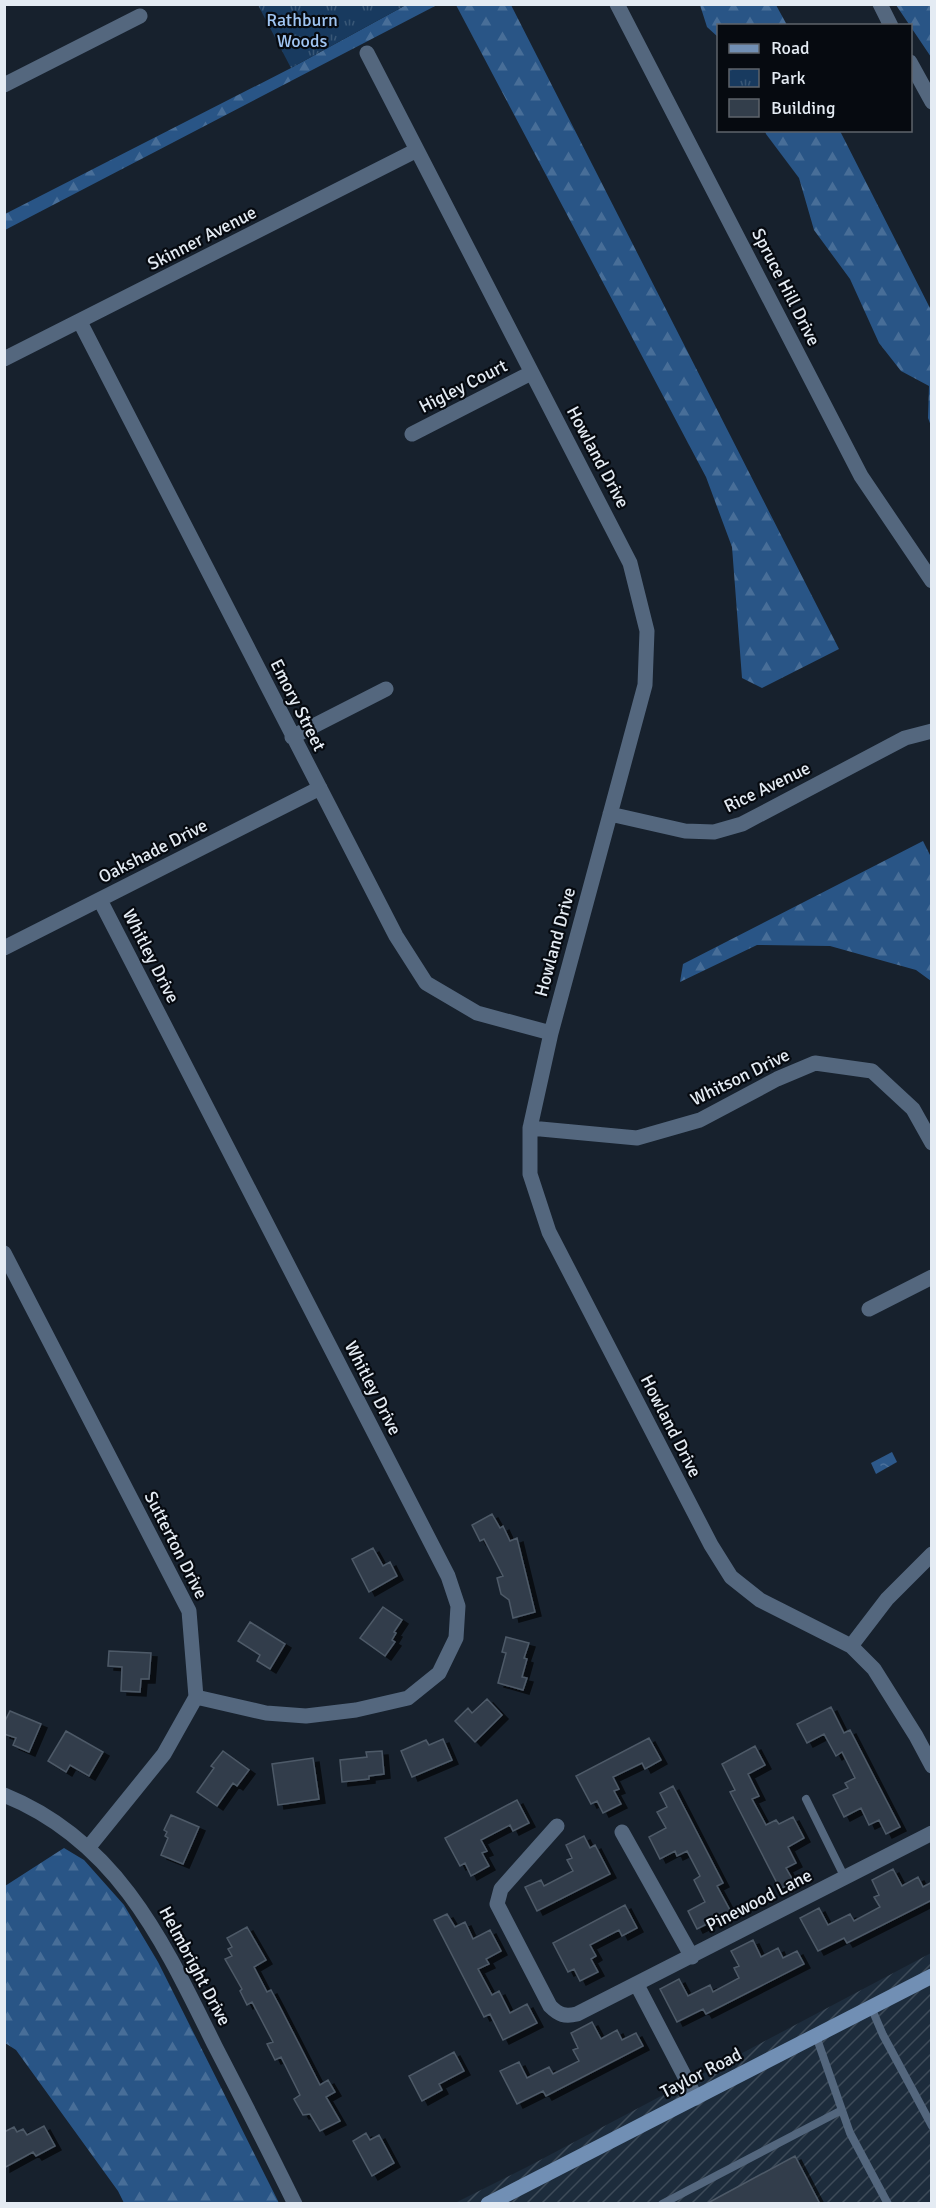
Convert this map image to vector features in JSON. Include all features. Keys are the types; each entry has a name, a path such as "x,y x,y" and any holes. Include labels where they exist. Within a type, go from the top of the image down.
{"main road":[{"name":"Taylor Road","path":"488,2204 932,1976"}],"street":[{"name":"Spruce Hill Drive","path":"617,4 861,476 932,581"},
{"path":"880,4 890,24"},
{"path":"4,85 140,16"},
{"name":"Howland Drive","path":"367,53 630,563 647,631 645,686 551,1033 530,1128 530,1174 549,1232 711,1545 731,1577 760,1600 851,1646 874,1669 932,1766"},
{"path":"912,66 932,102"},
{"name":"Skinner Avenue","path":"4,359 417,150"},
{"name":"Emory Street","path":"80,322 396,936 426,983 477,1013 551,1033"},
{"name":"Higley Court","path":"412,434 531,373"},
{"path":"292,737 386,689"},
{"name":"Rice Avenue","path":"610,814 685,831 714,832 742,824 905,738 932,731"},
{"name":"Oakshade Drive","path":"4,948 320,788"},
{"name":"Whitley Drive","path":"100,900 448,1576 458,1606 456,1638 439,1673 408,1698 356,1710 306,1716 266,1713 196,1697"},
{"name":"Whitson Drive","path":"530,1128 637,1138 700,1120 777,1078 815,1063 872,1071 913,1109 932,1143"},
{"name":"Sutterton Drive","path":"4,1253 189,1611 196,1697"},
{"path":"870,1309 932,1278"},
{"path":"851,1646 887,1599 932,1554"},
{"path":"88,1848 165,1754 196,1697"},
{"name":"Helmbright Drive","path":"4,1796 20,1802 66,1829 105,1863 139,1905 163,1945 295,2204"},
{"name":"Pinewood Lane","path":"557,1826 501,1889 497,1904 550,2006 557,2013 567,2016 577,2014 637,1985 932,1833"},
{"path":"622,1832 692,1957"},
{"path":"637,1985 696,2098"}],"lane":[{"path":"806,1799 845,1878"},
{"path":"871,2007 883,2035 932,2126"},
{"path":"816,2036 850,2133 888,2204"},
{"path":"663,2204 842,2110"}],"shaded area":[{"path":"931,1953 931,2203 453,2204 527,2167"}],"green space":[{"name":"Rathburn Woods","path":"258,5 406,5 291,68"},
{"path":"406,5 437,5 5,230 5,214 291,68"},
{"path":"456,5 511,5 839,649 762,688 742,678 732,547 706,477"},
{"path":"700,5 776,5 786,24 717,24 717,36 707,27"},
{"path":"896,5 931,5 931,57 912,29 912,24 909,24"},
{"path":"765,132 841,132 931,310 931,426 928,418 929,386 901,371 879,343 850,279 814,230 799,178"},
{"path":"923,841 931,857 931,981 916,970 830,946 757,945 680,982 683,964"},
{"path":"64,1848 84,1860 124,1905 158,1962 279,2203 124,2203 118,2191 16,2050 5,2043 5,1886"}],"water":[{"path":"892,1452 897,1462 876,1474 871,1463"}],"building":[{"path":"492,1514 500,1528 503,1526 510,1541 517,1538 535,1612 513,1618 509,1600 501,1594 497,1578 503,1576 484,1539 480,1541 472,1525"},
{"path":"373,1548 383,1566 390,1562 397,1576 369,1592 352,1559"},
{"path":"383,1607 402,1620 394,1632 396,1633 392,1640 395,1642 385,1656 360,1638"},
{"path":"250,1622 285,1644 270,1669 257,1661 260,1655 238,1641"},
{"path":"506,1637 529,1643 524,1658 527,1659 522,1677 527,1678 523,1690 498,1683 506,1653 502,1652"},
{"path":"109,1651 151,1653 149,1679 141,1679 140,1692 121,1691 122,1667 108,1666"},
{"path":"487,1699 502,1715 475,1742 455,1721 468,1708 472,1713"},
{"path":"831,1707 844,1733 850,1730 900,1827 886,1834 879,1820 869,1825 861,1808 844,1817 833,1795 848,1788 845,1783 855,1778 842,1752 836,1756 824,1734 807,1743 797,1724"},
{"path":"10,1711 41,1724 29,1752 13,1745 16,1738 4,1734 4,1723"},
{"path":"66,1731 103,1752 89,1776 70,1765 66,1772 48,1761"},
{"path":"649,1738 661,1760 645,1769 642,1763 613,1777 619,1789 614,1791 621,1804 603,1813 597,1801 591,1804 576,1776"},
{"path":"443,1739 452,1760 412,1777 401,1751 426,1740 429,1745"},
{"path":"755,1746 765,1765 748,1774 759,1796 752,1799 766,1825 776,1820 779,1824 793,1817 804,1838 788,1847 796,1863 786,1868 794,1882 780,1889 730,1792 735,1790 722,1764"},
{"path":"223,1751 249,1770 237,1786 233,1783 217,1806 197,1792 214,1768 211,1766"},
{"path":"382,1751 384,1774 369,1776 369,1779 342,1782 340,1760 367,1757 366,1752"},
{"path":"313,1758 319,1799 278,1805 272,1764"},
{"path":"673,1786 723,1883 717,1886 731,1912 697,1929 688,1911 705,1902 694,1880 700,1876 687,1851 677,1856 675,1851 660,1859 649,1837 666,1828 657,1812 667,1807 660,1793"},
{"path":"517,1800 529,1823 513,1831 510,1825 481,1840 487,1851 482,1853 489,1866 471,1876 465,1863 460,1866 445,1838"},
{"path":"171,1815 199,1827 183,1864 161,1855 168,1838 164,1830"},
{"path":"584,1836 590,1848 595,1845 610,1874 537,1911 525,1887 541,1880 544,1886 573,1871 567,1860 572,1858 566,1845"},
{"path":"893,1869 902,1886 918,1877 923,1887 932,1882 932,1900 847,1943 844,1938 818,1951 800,1918 819,1908 828,1925 850,1914 854,1921 880,1907 874,1897 879,1895 872,1880"},
{"path":"625,1905 637,1928 622,1936 619,1930 590,1945 596,1956 591,1959 598,1972 580,1981 574,1969 568,1972 553,1943"},
{"path":"447,1914 455,1927 465,1922 473,1939 490,1930 501,1951 486,1959 489,1964 478,1969 492,1995 499,1991 510,2013 527,2004 537,2023 503,2040 490,2014 484,2017 434,1920"},
{"path":"247,1927 266,1960 254,1967 267,1992 271,1990 320,2085 328,2080 335,2092 326,2097 340,2121 320,2131 310,2114 303,2115 294,2099 300,2095 281,2057 275,2060 267,2044 273,2042 252,2002 247,2005 240,1991 242,1989 225,1959 232,1956 228,1949 232,1947 227,1938"},
{"path":"753,1940 761,1957 778,1948 783,1958 797,1951 804,1964 706,2014 703,2009 677,2022 660,1989 679,1979 688,1996 710,1985 713,1992 739,1978 734,1968 739,1966 731,1951"},
{"path":"592,2022 601,2039 617,2030 622,2040 636,2033 643,2046 546,2096 543,2091 517,2104 500,2071 519,2062 527,2078 549,2067 553,2074 579,2061 573,2050 578,2048 571,2033"},
{"path":"454,2052 464,2071 439,2084 442,2090 422,2101 409,2076"},
{"path":"44,2126 55,2146 36,2156 33,2152 4,2168 4,2132 14,2127 17,2132 23,2129 27,2135"},
{"path":"366,2133 370,2140 379,2135 394,2163 372,2176 353,2141"},
{"path":"795,2156 820,2204 706,2204"}]}
